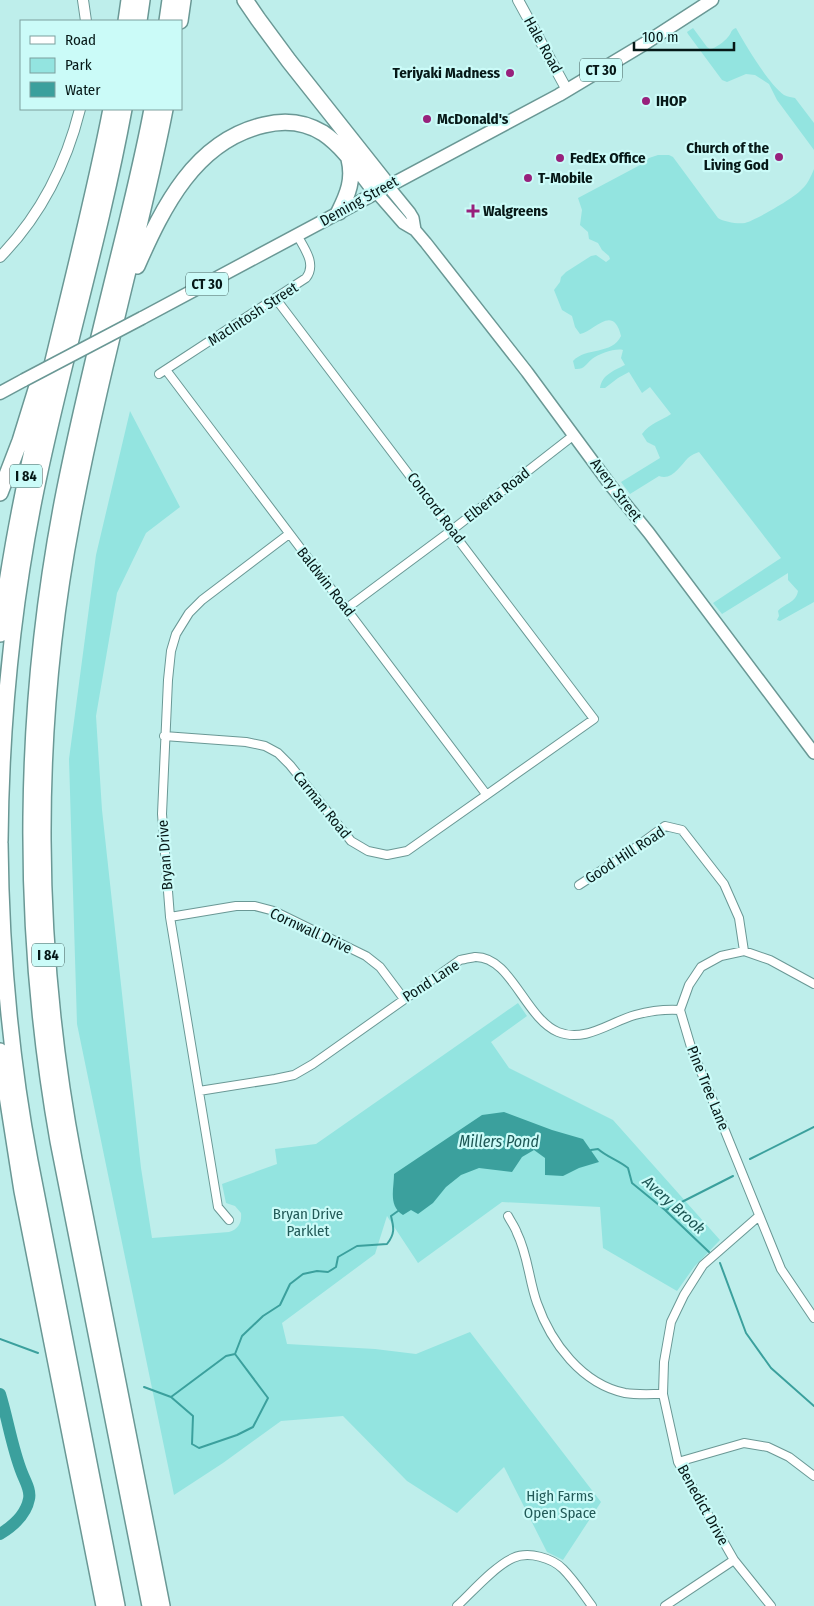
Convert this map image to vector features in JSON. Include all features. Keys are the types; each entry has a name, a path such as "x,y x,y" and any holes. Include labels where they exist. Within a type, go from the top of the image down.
{"highway":[{"path":"126,20 130,0"},
{"path":"139,20 142,0"},
{"path":"167,20 170,0"},
{"path":"180,20 183,0"},
{"path":"245,0 382,189"},
{"name":"I 84","path":"0,634 19,512 111,110"},
{"path":"117,1606 20,1103 9,1019 4,957 0,842 2,759 7,692 26,541 46,445 124,110"},
{"path":"150,1606 49,1088 35,962 30,824 32,749 38,671 46,596 55,542 76,437 152,110"},
{"name":"I 84","path":"162,1606 70,1139 53,1016 44,895 44,771 56,623 79,482 165,110"},
{"path":"121,302 152,232 175,191 195,167 225,142 242,133 260,126 277,123 293,123 309,127 322,133 382,189"},
{"path":"339,212 351,183 348,157"},
{"path":"0,493 20,441 42,369 63,319"},
{"path":"0,1051 22,1191 104,1606"}],"main road":[{"name":"Deming Street","path":"0,393 568,90 712,0"},
{"name":"Avery Street","path":"382,189 403,223 415,230 522,364 611,486 814,753"}],"street":[{"path":"83,0 86,20"},
{"name":"Hale Road","path":"518,0 568,90"},
{"path":"0,257 30,222 50,189 64,163 80,110"},
{"name":"MacIntosh Street","path":"162,372 304,280 311,271 310,260 297,235"},
{"name":"Concord Road","path":"276,299 594,719"},
{"name":"Baldwin Road","path":"162,372 347,608 486,794"},
{"name":"Elberta Road","path":"347,608 452,530 574,435"},
{"name":"Bryan Drive","path":"229,1220 218,1207 170,917 162,814 168,680 176,634 189,613 202,600 289,534"},
{"name":"Carman Road","path":"164,736 246,742 265,746 278,753 290,765 351,841 368,851 386,854 407,851 594,719"},
{"name":"Good Hill Road","path":"579,885 665,826 682,830 724,884 739,918 744,951"},
{"name":"Cornwall Drive","path":"170,917 236,906 255,906 274,911 366,956 380,967 404,999"},
{"path":"680,1010 689,985 700,967 721,956 744,951 770,960 814,984"},
{"name":"Pond Lane","path":"199,1091 294,1075 460,960 476,957 490,961 504,972 529,1007 544,1023 558,1032 573,1035 590,1033 634,1015 667,1009 680,1010"},
{"name":"Pine Tree Lane","path":"680,1010 691,1047 781,1269 814,1318"},
{"path":"508,1216 518,1234 537,1304 562,1350 581,1371 602,1385 626,1393 663,1394"},
{"name":"Benedict Drive","path":"759,1216 704,1265 684,1294 672,1322 664,1362 663,1394 678,1462 734,1560 771,1606"},
{"path":"678,1462 744,1443 768,1447 789,1457 814,1476"},
{"path":"457,1606 502,1565 514,1557 526,1555 554,1561 564,1570 592,1606"},
{"path":"665,1606 734,1560"}],"green space":[{"path":"693,28 710,49 722,43 736,28 751,54 771,82 784,95 795,98 814,123 814,150 777,100 769,84 755,75 746,74 727,82 722,80 688,34 687,32"},
{"path":"658,155 673,157 718,218 735,223 750,221 798,193 806,185 814,169 814,602 780,621 777,620 779,616 778,611 795,598 798,591 788,580 788,573 722,614 713,603 781,558 699,452 689,457 672,475 659,476 630,494 621,482 660,458 655,446 647,442 642,434 652,425 671,414 650,387 642,393 629,372 605,388 600,388 603,380 612,371 625,365 621,358 623,350 603,353 592,359 583,368 575,369 573,361 578,357 612,346 621,336 618,326 613,321 608,320 580,334 575,327 572,316 562,310 554,290 566,272 591,256 596,255 606,262 610,259 598,243 589,239 588,232 580,225 582,210 578,198 642,164 649,158"},
{"path":"130,411 180,507 146,533 117,593 96,716 102,810 141,1168 152,1238 229,1232 235,1229 240,1223 241,1213 235,1206 226,1203 222,1184 277,1164 275,1149 316,1144 518,1003 527,1016 491,1042 509,1068 613,1120 720,1240 694,1267 677,1291 603,1248 600,1207 502,1202 418,1263 387,1216 375,1254 282,1323 287,1344 375,1349 416,1354 470,1332 601,1502 563,1560 547,1552 504,1467 457,1513 407,1481 343,1416 281,1421 223,1463 174,1495 77,1024 69,759 96,555"}],"water":[{"name":"Millers Pond","path":"504,1112 552,1130 583,1139 599,1162 579,1168 563,1176 545,1175 545,1158 534,1150 522,1157 512,1172 479,1168 461,1175 446,1187 433,1203 418,1214 411,1210 403,1215 398,1211 393,1197 394,1174 482,1115"}],"waterway":[{"path":"750,1159 814,1127"},
{"name":"Avery Brook","path":"591,1150 598,1149 628,1168 632,1183 665,1210 709,1252"},
{"path":"666,1210 733,1176"},
{"name":"Avery Brook","path":"144,1387 171,1397 193,1416 192,1444 199,1448 237,1435 253,1427 268,1398 235,1354 242,1336 263,1316 280,1305 290,1284 303,1274 317,1271 328,1272 336,1267 338,1257 357,1246 387,1244 393,1231 391,1216 398,1211"},
{"name":"Avery Brook","path":"720,1263 746,1333 771,1368 814,1406"},
{"name":"Avery Brook","path":"0,1339 38,1353"},
{"path":"171,1397 226,1356 235,1354"},
{"path":"0,1394 15,1454 29,1492 27,1505 22,1515 14,1524 0,1534"}],"place":[{"name":"Teriyaki Madness","path":"510,73"},
{"name":"IHOP","path":"646,101"},
{"name":"McDonald's","path":"427,119"},
{"name":"Church of the Living God","path":"779,157"},
{"name":"FedEx Office","path":"560,158"},
{"name":"T-Mobile","path":"528,178"},
{"name":"Walgreens","path":"473,211"}],"park label":[{"name":"Bryan Drive Parklet","path":"308,1222"},
{"name":"High Farms Open Space","path":"560,1504"}]}
